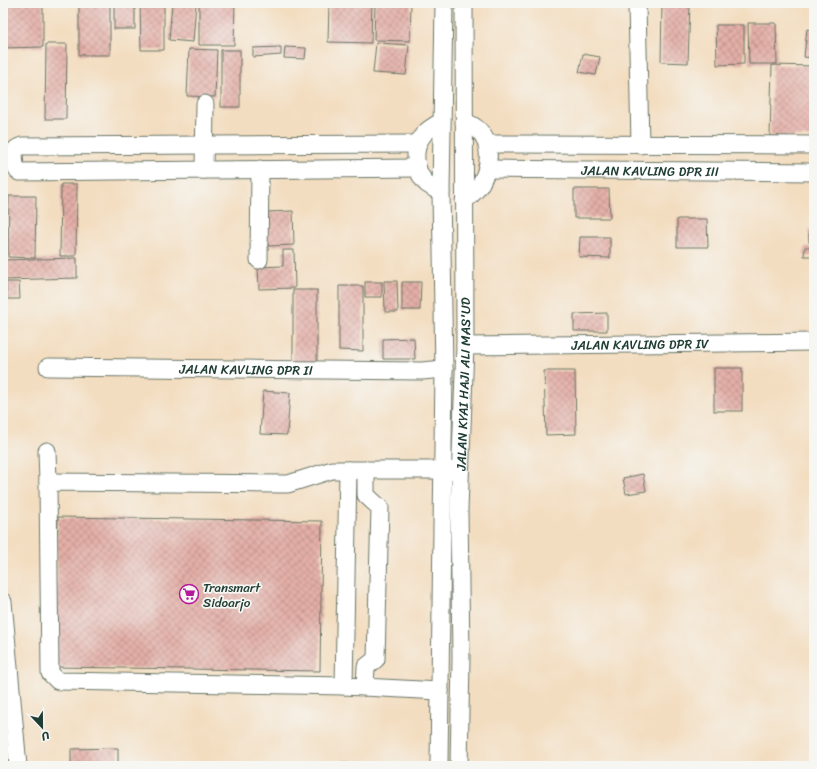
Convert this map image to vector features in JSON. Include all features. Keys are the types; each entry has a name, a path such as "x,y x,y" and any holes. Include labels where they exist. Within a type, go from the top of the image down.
{"street":[{"name":"JALAN KYAI HAJI ALI MAS'UD","path":"439,766 444,369 440,192 444,3"},
{"name":"JALAN KYAI HAJI ALI MAS'UD","path":"459,766 461,658 459,510 465,346 464,3"},
{"path":"637,3 640,145"},
{"path":"204,170 205,104"},
{"path":"440,192 428,185 417,168 416,156 418,144 423,134 431,127 441,122"},
{"path":"464,122 472,124 478,128 487,144 489,156 487,169 481,183 464,201"},
{"path":"417,168 19,172 16,171 15,167 16,150 18,147 22,146 418,144"},
{"name":"JALAN KAVLING DPR III","path":"487,144 814,145"},
{"name":"JALAN KAVLING DPR III","path":"487,169 814,172"},
{"path":"259,260 260,170"},
{"name":"JALAN KAVLING DPR IV","path":"465,346 814,342"},
{"name":"JALAN KAVLING DPR II","path":"48,367 444,369"},
{"path":"47,451 50,673 58,681 344,686 440,691"},
{"path":"48,482 288,484 332,470 460,471"},
{"path":"344,686 348,470"},
{"path":"365,687 366,667 376,659 380,508 366,495 366,470"},
{"path":"3,602 8,717 18,766"},
{"path":"440,657 461,658"}],"building":[{"path":"3,3 43,3 43,47 3,48"},
{"path":"79,3 110,3 110,55 79,55"},
{"path":"114,3 135,3 135,29 114,29"},
{"path":"140,3 164,3 164,50 141,50"},
{"path":"172,3 196,3 193,42 169,40"},
{"path":"199,3 235,3 234,45 199,45"},
{"path":"329,3 372,3 371,43 328,42"},
{"path":"375,3 411,3 410,41 374,40"},
{"path":"662,3 690,3 688,63 661,62"},
{"path":"748,23 776,23 777,64 749,64"},
{"path":"716,25 744,25 744,64 717,65"},
{"path":"807,29 814,30 814,58 804,57"},
{"path":"376,43 409,45 406,75 373,73"},
{"path":"46,44 67,44 66,119 45,119"},
{"path":"281,47 281,55 253,57 253,48"},
{"path":"285,47 306,48 305,59 284,58"},
{"path":"189,49 217,50 215,97 187,96"},
{"path":"221,50 240,50 240,107 221,107"},
{"path":"583,54 600,57 596,75 579,72"},
{"path":"772,65 814,66 814,137 770,136"},
{"path":"61,184 77,184 76,256 60,256"},
{"path":"574,189 609,189 610,218 574,218"},
{"path":"9,196 36,196 35,258 8,257"},
{"path":"293,211 294,245 268,246 267,212"},
{"path":"677,219 707,219 708,247 677,247"},
{"path":"809,230 814,230 814,242 809,242"},
{"path":"580,237 610,237 610,258 579,257"},
{"path":"805,247 814,247 814,256 804,256"},
{"path":"283,250 294,250 295,288 259,289 258,267 283,266"},
{"path":"77,258 77,278 3,280 3,260"},
{"path":"384,281 397,281 398,312 385,312"},
{"path":"6,282 19,282 20,299 7,299"},
{"path":"365,282 382,282 382,297 365,297"},
{"path":"402,282 421,282 420,310 402,310"},
{"path":"339,286 363,286 363,351 339,350"},
{"path":"293,290 317,290 317,363 293,363"},
{"path":"607,313 607,331 574,331 574,314"},
{"path":"414,338 415,359 383,359 383,339"},
{"path":"714,368 742,368 742,411 714,411"},
{"path":"544,371 575,371 576,434 546,435"},
{"path":"263,391 290,393 287,435 260,434"},
{"path":"643,474 646,491 626,494 623,478"},
{"name":"Transmart Sidoarjo","path":"58,517 322,521 320,671 55,667"},
{"path":"118,748 118,766 71,766 71,749"},
{"path":"343,763 369,765 369,766 342,766"}],"place":[{"name":"Transmart Sidoarjo","path":"189,594"}]}
